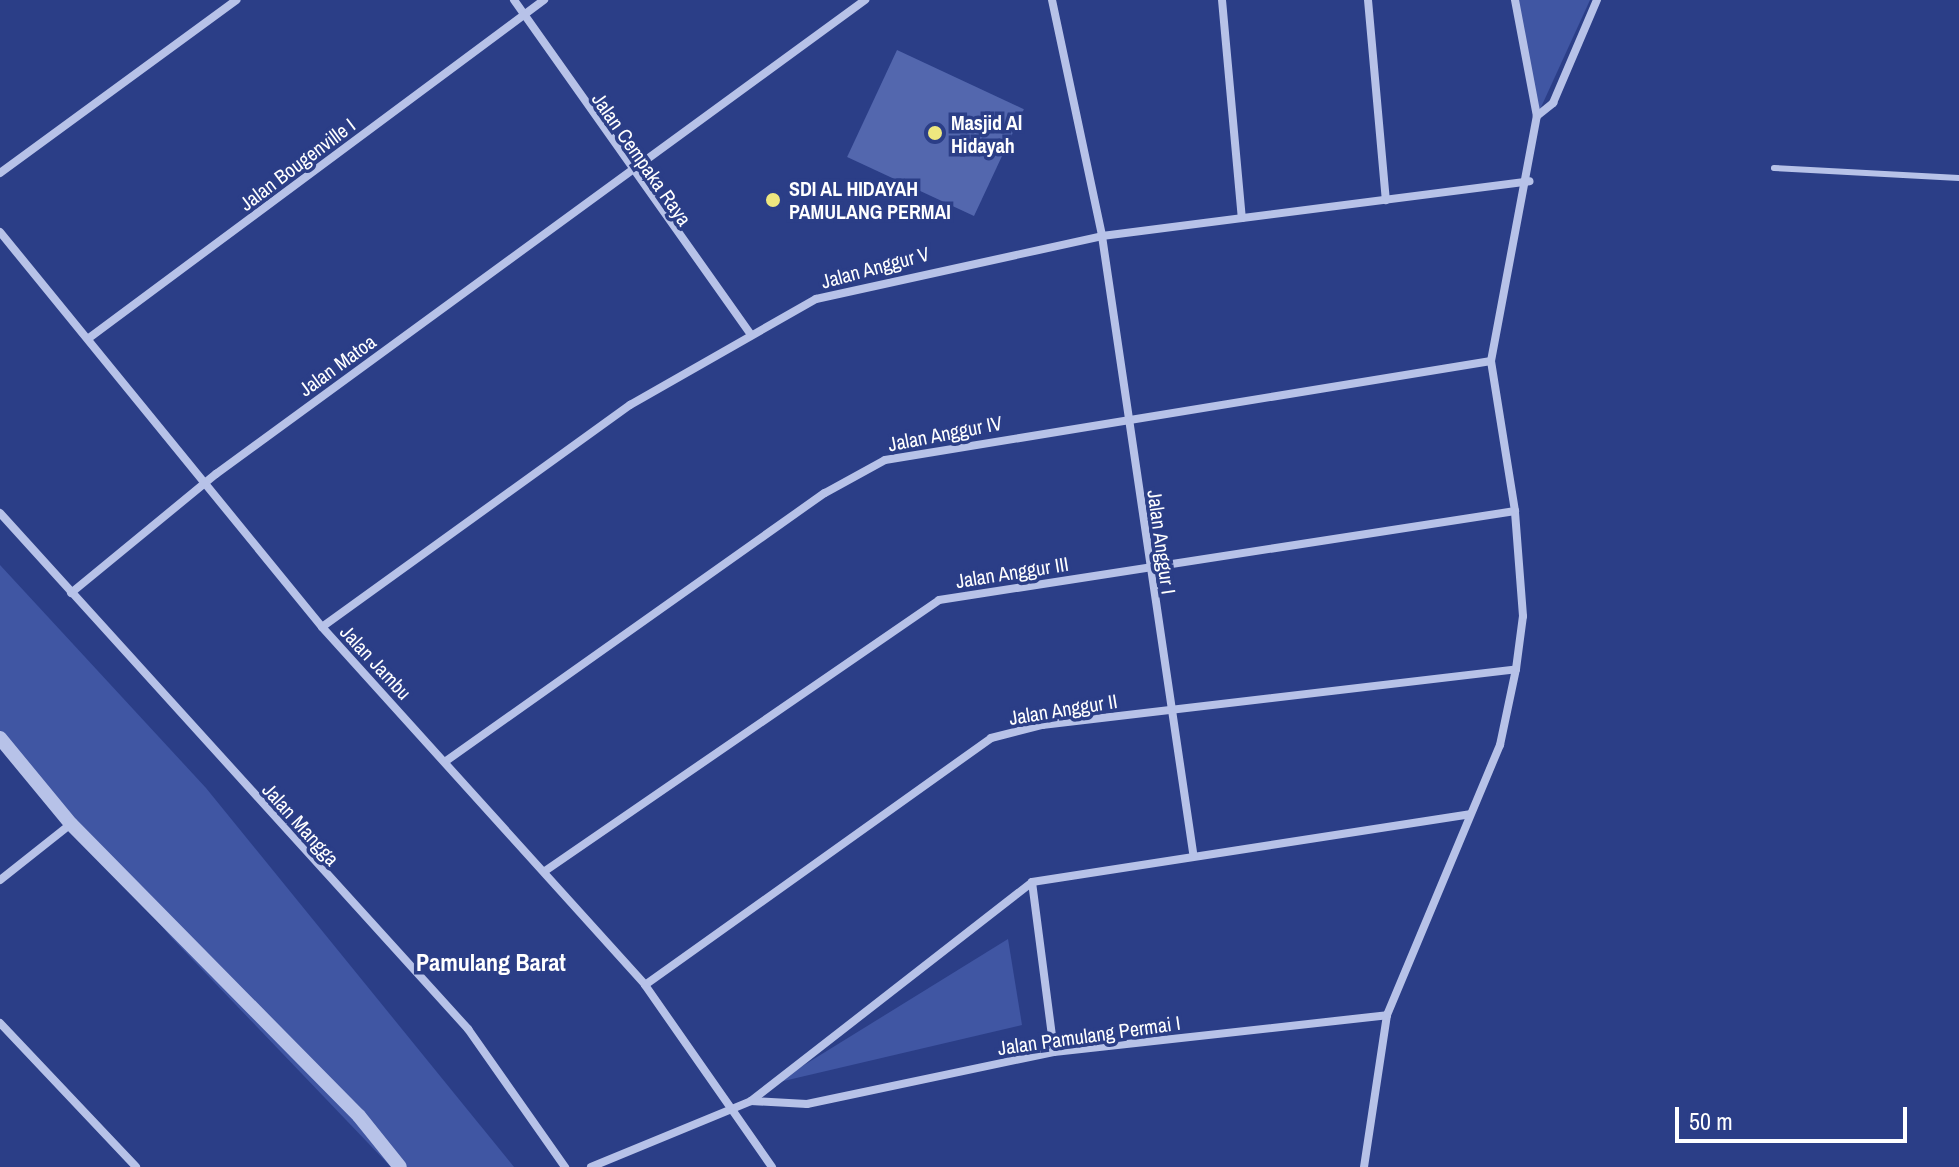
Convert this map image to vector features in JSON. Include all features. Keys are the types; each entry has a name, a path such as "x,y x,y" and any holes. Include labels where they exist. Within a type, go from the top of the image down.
{"street":[{"path":"0,173 236,0"},
{"name":"Jalan Cempaka Raya","path":"514,0 628,170 750,333"},
{"name":"Jalan Bougenville I","path":"89,338 544,0"},
{"name":"Jalan Matoa","path":"71,593 202,485 628,170 865,0"},
{"name":"Jalan Anggur I","path":"1052,0 1102,236 1169,710 1193,852"},
{"path":"1222,0 1242,218"},
{"path":"1368,0 1386,200"},
{"path":"1364,1167 1387,1015 1500,745 1516,669 1523,616 1515,511 1491,361 1529,181 1537,116 1515,0"},
{"path":"1537,116 1553,103 1597,0"},
{"name":"Jalan Anggur V","path":"322,627 630,405 750,333 846,288 1102,236 1529,181"},
{"name":"Jalan Jambu","path":"0,232 89,338 202,485 322,627 645,985 772,1167"},
{"name":"Jalan Anggur IV","path":"446,761 857,471 937,447 1129,420 1491,361"},
{"name":"Jalan Anggur III","path":"545,871 916,610 961,595 1515,511"},
{"name":"Jalan Mangga","path":"0,513 468,1029 565,1167"},
{"name":"Jalan Anggur II","path":"645,985 991,738 1169,710 1516,669"},
{"path":"0,738 71,824 359,1116 400,1167"},
{"path":"591,1167 751,1101 1032,882 1193,852 1470,814"},
{"path":"0,880 71,824"},
{"path":"1032,882 1054,1052"},
{"name":"Jalan Pamulang Permai I","path":"751,1101 807,1104 1054,1052 1387,1015"},
{"path":"0,1023 136,1167"}],"lane":[{"path":"1774,168 1959,178"}],"shaded area":[{"path":"1515,0 1590,0 1537,116"},
{"path":"0,565 206,788 514,1167 391,1167 171,937 0,736"},
{"path":"1008,939 1022,1025 775,1083"}],"building":[{"name":"Masjid Al Hidayah","path":"897,50 1024,109 974,216 847,157"}],"place":[{"name":"Masjid Al Hidayah","path":"935,133"},
{"name":"SDI AL HIDAYAH PAMULANG PERMAI","path":"773,200"}],"district":[{"name":"Pamulang Barat","path":"491,963"}]}
